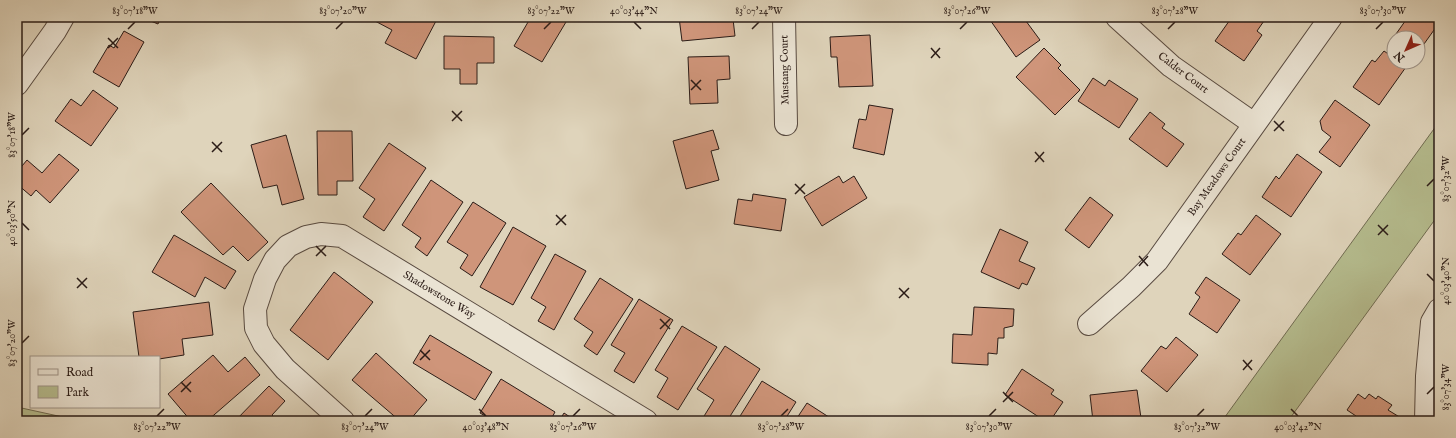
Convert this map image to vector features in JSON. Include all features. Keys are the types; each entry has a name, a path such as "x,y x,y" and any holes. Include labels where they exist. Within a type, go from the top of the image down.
{"street":[{"path":"17,84 55,31 63,17"},
{"name":"Mustang Court","path":"784,17 786,124"},
{"name":"Calder Court","path":"1116,17 1171,66 1254,124"},
{"name":"Bay Meadows Court","path":"1089,324 1157,261 1330,17"},
{"name":"Shadowstone Way","path":"343,421 285,370 264,344 256,328 255,309 265,279 275,260 288,246 306,237 321,234 342,236 646,421"},
{"path":"1426,421 1427,376 1432,322 1439,310"}],"green space":[{"path":"1439,122 1439,214 1288,421 1222,421"},
{"path":"17,407 81,421 17,421"}],"building":[{"path":"141,17 161,17 158,24"},
{"path":"377,17 429,17 436,21 416,59 385,43 392,30 375,21"},
{"path":"531,17 569,17 542,62 514,46"},
{"path":"679,17 725,17 725,20 733,19 735,36 682,41"},
{"path":"988,17 1023,17 1040,40 1016,57"},
{"path":"1232,17 1266,18 1257,31 1262,35 1244,61 1215,41"},
{"path":"1408,17 1439,17 1439,23 1426,41 1426,30 1399,30"},
{"path":"124,31 144,42 119,87 93,72 109,45 114,48"},
{"path":"870,35 873,86 839,87 837,57 831,57 830,37"},
{"path":"444,36 494,37 494,63 477,63 477,84 460,84 460,69 444,69"},
{"path":"1044,48 1061,65 1058,68 1080,90 1055,115 1016,77"},
{"path":"1384,51 1386,52 1386,70 1404,70 1379,105 1353,87 1372,60 1375,62"},
{"path":"729,56 730,79 717,80 718,103 690,104 688,57"},
{"path":"1093,78 1105,86 1109,80 1138,99 1119,128 1078,101"},
{"path":"93,90 118,108 91,146 55,121 71,99 81,106"},
{"path":"1335,100 1370,125 1340,167 1319,152 1331,137 1322,130 1320,121"},
{"path":"869,105 893,109 884,155 853,148 859,119 866,120"},
{"path":"1150,112 1165,124 1162,128 1184,144 1167,167 1129,139"},
{"path":"713,130 719,149 711,151 719,180 686,189 673,141"},
{"path":"317,131 352,131 353,181 337,181 337,195 318,195"},
{"path":"286,135 304,199 282,205 277,185 263,188 251,145"},
{"path":"389,143 426,168 384,231 363,217 375,199 359,188"},
{"path":"59,154 79,170 50,203 36,190 31,196 17,184 17,172 27,160 42,173"},
{"path":"1297,154 1322,172 1291,217 1262,197 1276,176 1279,179"},
{"path":"839,176 843,183 854,176 867,198 822,226 804,197"},
{"path":"431,180 463,202 427,256 415,247 421,238 402,225"},
{"path":"211,183 268,242 248,261 233,246 223,255 181,212"},
{"path":"753,194 786,199 781,231 734,224 738,199 752,201"},
{"path":"1090,197 1113,215 1089,248 1065,230"},
{"path":"473,202 506,223 472,276 460,268 468,255 447,242"},
{"path":"1256,215 1281,234 1250,275 1222,254 1238,233 1241,235"},
{"path":"513,227 546,246 513,305 480,287"},
{"path":"1000,229 1028,242 1019,261 1035,268 1027,285 1022,283 1019,289 981,272"},
{"path":"174,235 236,271 225,289 205,277 195,297 152,272"},
{"path":"555,254 586,271 554,330 538,321 546,307 531,298"},
{"path":"334,272 373,302 328,360 290,330"},
{"path":"1206,277 1240,300 1217,333 1189,314 1200,297 1195,293"},
{"path":"600,278 633,299 597,355 584,346 593,332 574,319"},
{"path":"639,299 673,320 634,383 614,371 625,353 611,345"},
{"path":"209,302 213,335 182,339 184,355 160,359 160,356 139,356 133,312"},
{"path":"974,307 1014,309 1013,326 1004,328 1004,338 998,338 997,354 988,353 988,365 952,363 953,334 972,335"},
{"path":"682,326 717,347 678,410 657,397 668,378 655,370"},
{"path":"430,335 492,372 475,400 413,363"},
{"path":"1176,337 1198,355 1167,392 1141,371 1161,346 1166,349"},
{"path":"725,346 760,369 727,421 701,421 714,400 697,389"},
{"path":"376,353 427,400 409,421 400,421 352,380"},
{"path":"213,355 228,372 245,357 260,375 207,421 191,421 168,394"},
{"path":"1022,369 1054,390 1051,394 1063,402 1050,421 1045,421 1005,395"},
{"path":"501,379 555,412 550,421 494,421 480,413"},
{"path":"762,381 796,402 784,421 737,421"},
{"path":"269,386 285,401 272,415 278,421 235,421"},
{"path":"1137,390 1141,418 1093,421 1090,395"},
{"path":"1358,394 1365,399 1369,394 1376,399 1378,396 1392,405 1388,410 1406,421 1353,421 1356,416 1347,410"},
{"path":"807,403 835,421 795,421"},
{"path":"564,413 576,421 559,421"}]}
